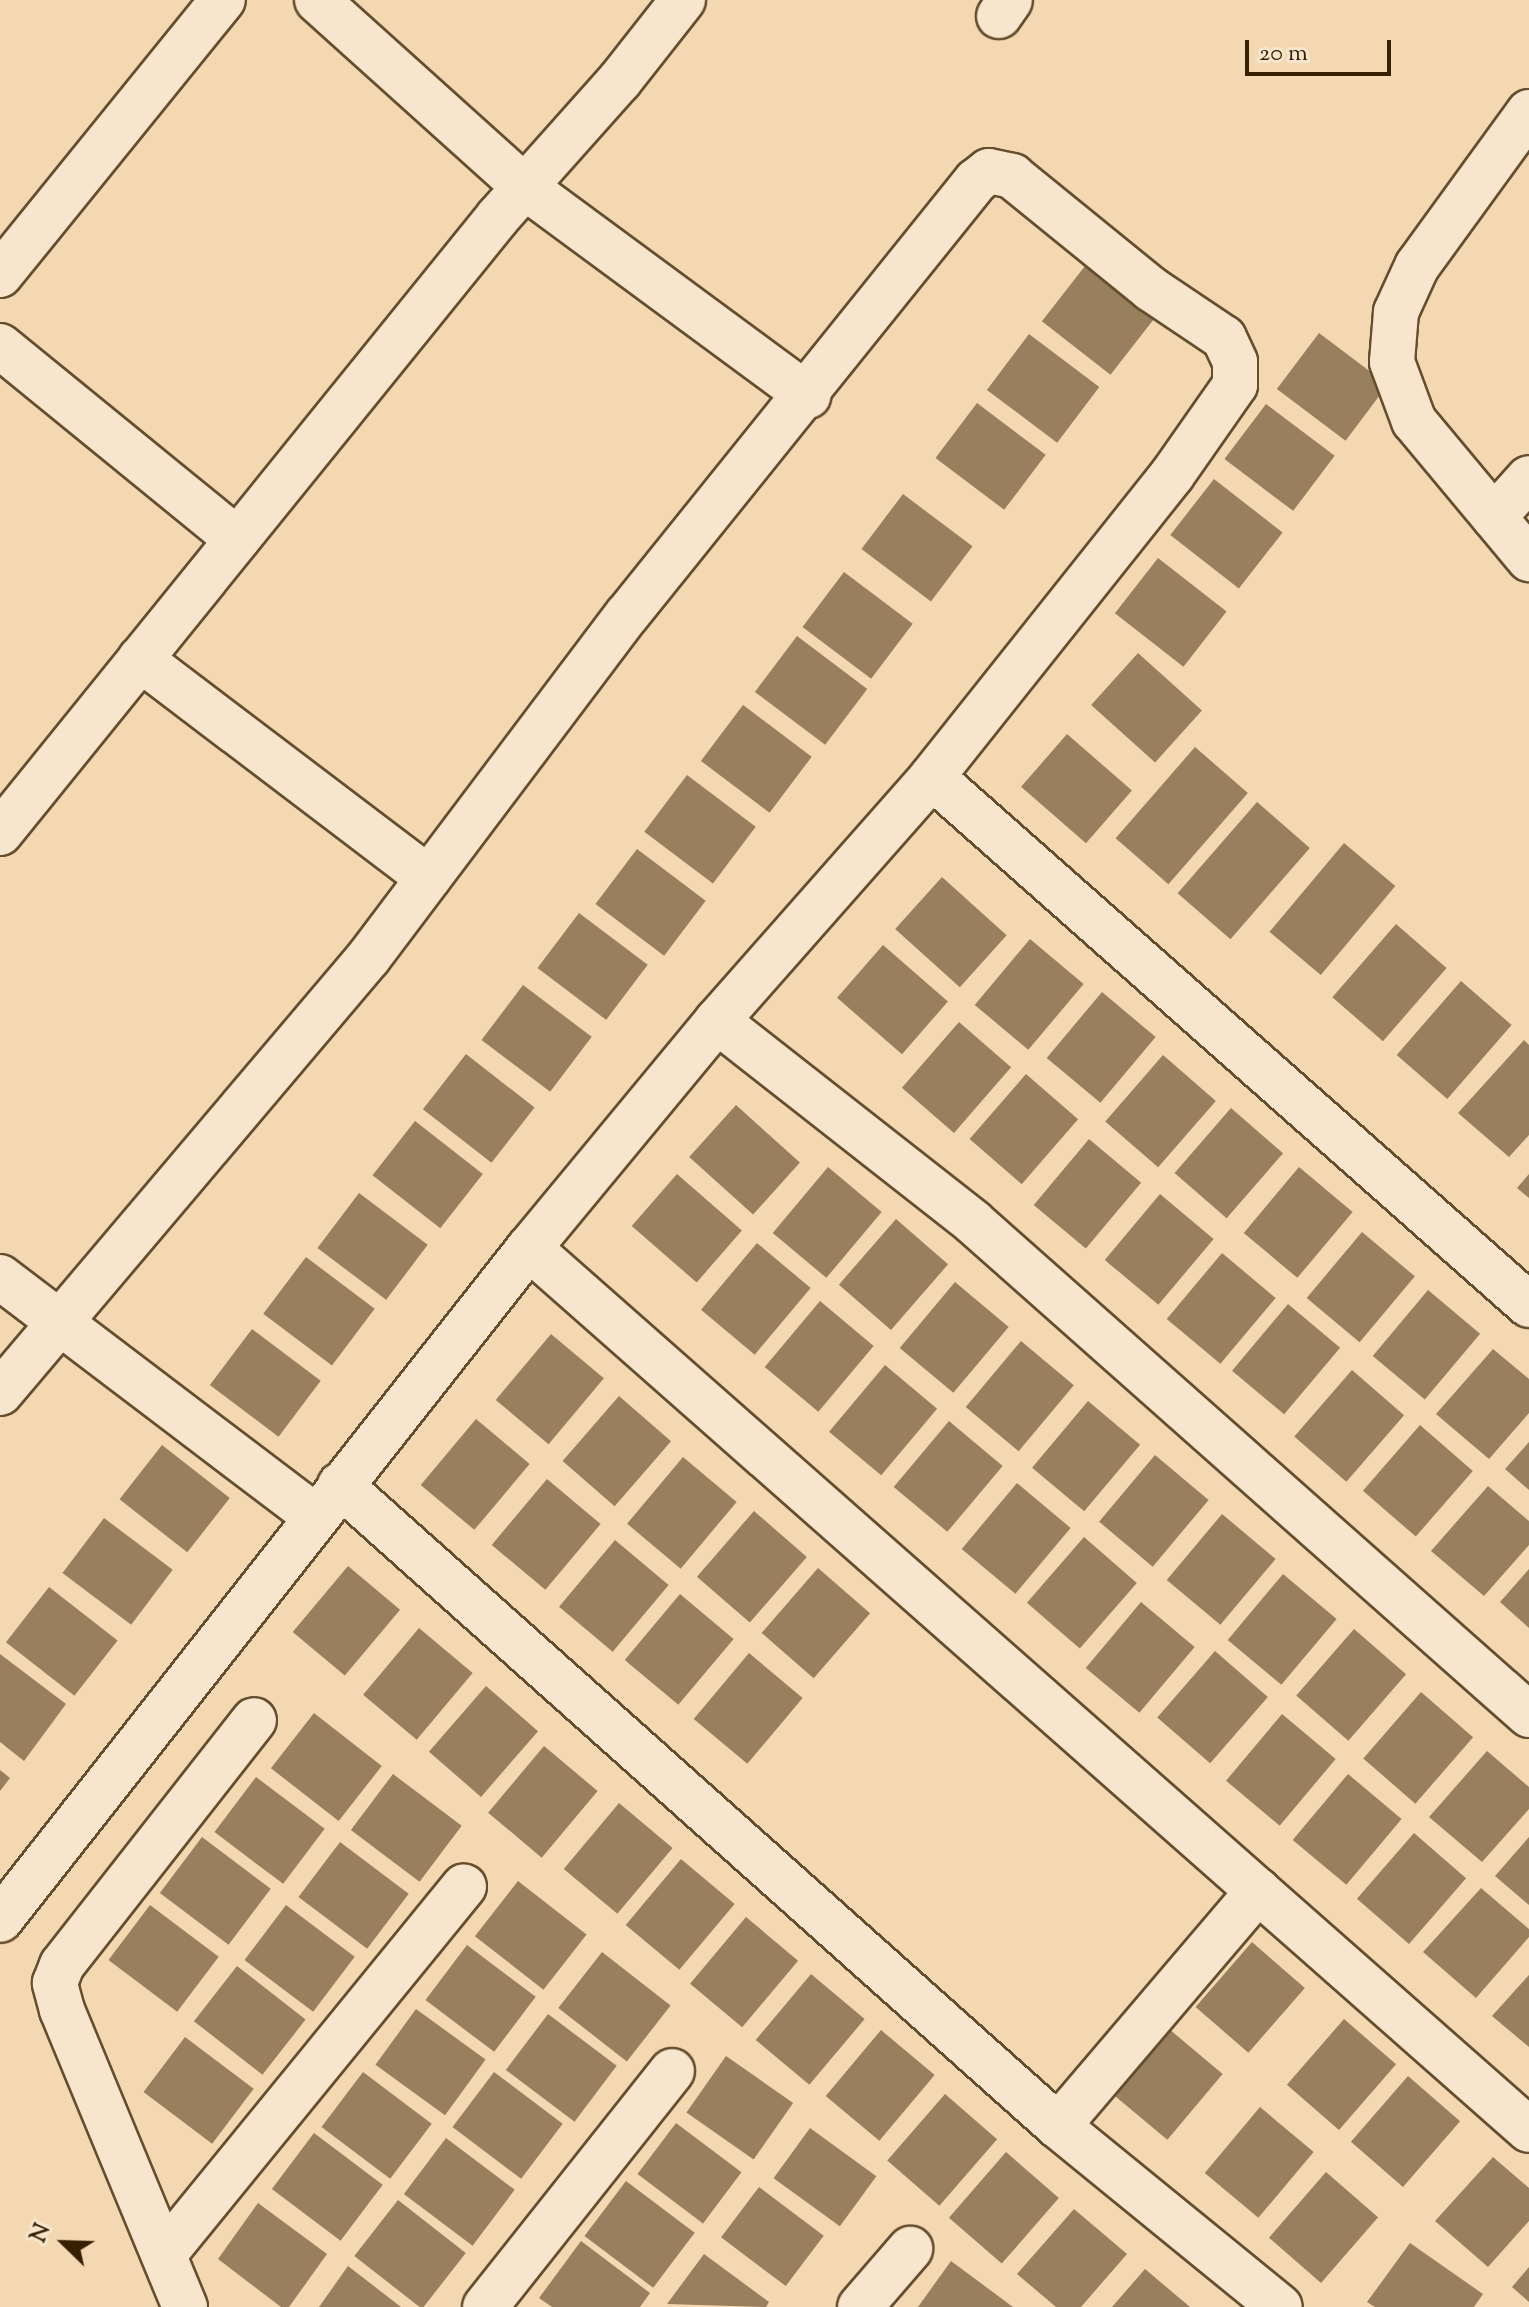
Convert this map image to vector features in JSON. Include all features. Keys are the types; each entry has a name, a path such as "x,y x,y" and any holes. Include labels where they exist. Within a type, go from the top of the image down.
{"street":[{"path":"0,275 223,0"},
{"path":"317,0 525,187 808,396"},
{"path":"0,833 525,187 683,0"},
{"path":"1529,112 1417,266 1396,312 1392,362 1414,421 1529,559"},
{"path":"0,1393 60,1318 369,957 627,615 989,171 1012,176 1151,289 1224,338 1235,362 1235,385 1172,475 932,777 717,1021 529,1248 0,1920"},
{"path":"0,346 237,539"},
{"path":"1494,517 1529,478"},
{"path":"140,659 428,878"},
{"path":"932,777 1529,1305"},
{"path":"717,1021 973,1222 1529,1715"},
{"path":"529,1248 1529,2130"},
{"path":"0,1277 328,1500 1058,2126 1280,2307"},
{"path":"185,2307 62,2010 55,1983 62,1965 254,1720"},
{"path":"165,2253 464,1886"},
{"path":"1058,2126 1258,1891"},
{"path":"485,2307 672,2071"},
{"path":"860,2307 910,2249"}],"building":[{"path":"1085,266 1154,320 1110,375 1042,321"},
{"path":"1319,333 1388,385 1346,441 1277,389"},
{"path":"1029,334 1099,387 1057,443 987,390"},
{"path":"977,403 1046,455 1004,510 935,458"},
{"path":"1266,404 1335,456 1293,511 1224,459"},
{"path":"1214,479 1283,533 1239,589 1170,535"},
{"path":"903,494 972,546 931,601 861,549"},
{"path":"1158,558 1227,612 1183,667 1115,613"},
{"path":"844,572 913,624 871,679 802,627"},
{"path":"797,636 867,689 825,745 755,692"},
{"path":"1138,653 1202,711 1155,763 1091,705"},
{"path":"743,705 812,757 770,813 701,761"},
{"path":"1067,734 1132,790 1086,843 1021,787"},
{"path":"1195,747 1248,793 1168,884 1116,838"},
{"path":"687,775 756,827 713,883 644,832"},
{"path":"1257,802 1310,848 1230,939 1178,893"},
{"path":"1344,843 1395,886 1321,975 1269,932"},
{"path":"637,849 706,901 664,956 595,904"},
{"path":"942,877 1007,935 960,987 895,929"},
{"path":"579,913 648,965 606,1020 537,968"},
{"path":"1396,924 1447,968 1383,1041 1332,997"},
{"path":"1030,939 1084,984 1028,1050 975,1005"},
{"path":"883,945 948,1001 902,1054 837,998"},
{"path":"1461,981 1512,1025 1447,1099 1397,1055"},
{"path":"523,985 592,1037 550,1092 481,1040"},
{"path":"1102,992 1156,1037 1100,1103 1047,1058"},
{"path":"959,1022 1011,1067 954,1133 902,1088"},
{"path":"1524,1040 1529,1045 1529,1135 1509,1157 1458,1113"},
{"path":"466,1054 535,1108 491,1163 423,1109"},
{"path":"1163,1055 1216,1101 1158,1167 1105,1121"},
{"path":"1026,1074 1078,1119 1022,1184 970,1139"},
{"path":"736,1105 800,1163 753,1215 689,1157"},
{"path":"1231,1108 1283,1153 1227,1218 1175,1173"},
{"path":"415,1121 483,1174 440,1228 373,1175"},
{"path":"1089,1139 1141,1183 1086,1249 1034,1205"},
{"path":"828,1167 882,1212 826,1278 773,1233"},
{"path":"1299,1167 1353,1212 1297,1278 1244,1233"},
{"path":"677,1174 742,1230 697,1282 632,1226"},
{"path":"1529,1174 1529,1198 1517,1188"},
{"path":"359,1193 428,1245 386,1300 317,1248"},
{"path":"1160,1194 1214,1239 1158,1305 1105,1260"},
{"path":"896,1219 948,1264 891,1330 839,1285"},
{"path":"1362,1232 1415,1276 1360,1342 1307,1298"},
{"path":"757,1243 811,1288 755,1355 701,1310"},
{"path":"1222,1253 1276,1298 1220,1364 1167,1319"},
{"path":"306,1257 375,1309 332,1365 263,1314"},
{"path":"955,1282 1009,1327 953,1393 900,1348"},
{"path":"1428,1290 1480,1334 1425,1400 1373,1356"},
{"path":"820,1301 874,1346 818,1412 765,1367"},
{"path":"1288,1304 1340,1348 1284,1414 1232,1371"},
{"path":"252,1329 321,1381 279,1437 210,1385"},
{"path":"551,1334 604,1378 549,1444 496,1400"},
{"path":"1021,1341 1074,1385 1019,1451 966,1407"},
{"path":"1493,1349 1529,1379 1529,1413 1489,1459 1436,1414"},
{"path":"885,1365 937,1409 881,1475 829,1432"},
{"path":"1352,1370 1404,1415 1346,1482 1294,1436"},
{"path":"619,1396 671,1441 615,1506 563,1461"},
{"path":"1088,1401 1140,1445 1084,1511 1032,1468"},
{"path":"476,1419 530,1464 474,1530 421,1485"},
{"path":"949,1421 1003,1466 947,1532 894,1487"},
{"path":"1420,1425 1473,1471 1416,1537 1363,1491"},
{"path":"1529,1442 1529,1490 1505,1469"},
{"path":"162,1445 230,1498 187,1552 120,1499"},
{"path":"1155,1455 1209,1500 1153,1567 1099,1522"},
{"path":"683,1457 737,1502 681,1569 627,1524"},
{"path":"547,1479 601,1524 545,1590 492,1545"},
{"path":"1017,1483 1071,1528 1015,1594 962,1549"},
{"path":"1488,1486 1529,1521 1529,1545 1484,1596 1431,1551"},
{"path":"754,1511 807,1557 750,1623 697,1577"},
{"path":"1222,1514 1276,1559 1220,1625 1167,1580"},
{"path":"104,1518 173,1570 131,1625 62,1573"},
{"path":"1084,1537 1137,1583 1080,1649 1027,1603"},
{"path":"615,1540 669,1585 613,1652 559,1607"},
{"path":"348,1566 400,1610 345,1676 293,1632"},
{"path":"818,1568 870,1613 814,1678 762,1633"},
{"path":"1529,1569 1529,1628 1500,1602"},
{"path":"1283,1574 1337,1619 1281,1685 1228,1640"},
{"path":"49,1587 118,1641 74,1696 6,1642"},
{"path":"680,1594 734,1639 678,1705 625,1660"},
{"path":"1141,1602 1195,1647 1139,1713 1086,1668"},
{"path":"419,1628 473,1673 417,1740 363,1695"},
{"path":"1354,1629 1406,1674 1348,1741 1296,1695"},
{"path":"1215,1651 1268,1697 1210,1763 1157,1717"},
{"path":"749,1653 803,1698 747,1764 694,1719"},
{"path":"0,1654 66,1704 24,1761 0,1742"},
{"path":"486,1686 538,1731 481,1797 429,1752"},
{"path":"1421,1692 1473,1737 1415,1804 1363,1758"},
{"path":"314,1713 382,1766 339,1821 271,1768"},
{"path":"1282,1714 1336,1759 1280,1826 1226,1781"},
{"path":"544,1746 598,1791 542,1858 488,1813"},
{"path":"1487,1751 1529,1787 1529,1809 1482,1862 1429,1817"},
{"path":"0,1770 10,1778 0,1791"},
{"path":"393,1774 462,1826 420,1882 351,1830"},
{"path":"1348,1774 1402,1819 1346,1885 1293,1840"},
{"path":"256,1777 325,1829 283,1884 214,1832"},
{"path":"619,1803 673,1848 617,1914 564,1869"},
{"path":"1414,1833 1466,1878 1409,1944 1357,1899"},
{"path":"202,1837 271,1889 229,1945 160,1893"},
{"path":"1529,1837 1529,1905 1495,1876"},
{"path":"340,1842 409,1894 367,1949 298,1897"},
{"path":"681,1859 735,1904 679,1970 626,1925"},
{"path":"518,1881 587,1935 543,1990 475,1936"},
{"path":"1481,1888 1529,1929 1529,1937 1476,1998 1423,1952"},
{"path":"150,1905 219,1957 177,2012 108,1960"},
{"path":"286,1905 355,1957 313,2012 244,1960"},
{"path":"746,1917 798,1961 742,2027 690,1984"},
{"path":"1252,1942 1305,1988 1248,2053 1196,2007"},
{"path":"467,1945 536,1997 494,2052 425,2000"},
{"path":"602,1952 671,2006 627,2062 558,2008"},
{"path":"237,1966 306,2020 262,2075 194,2021"},
{"path":"811,1974 865,2019 809,2085 756,2040"},
{"path":"1529,1975 1529,2047 1492,2016"},
{"path":"416,2009 486,2060 445,2115 375,2065"},
{"path":"548,2014 617,2066 575,2122 506,2070"},
{"path":"1344,2019 1396,2064 1339,2130 1287,2085"},
{"path":"1169,2029 1223,2074 1167,2140 1114,2095"},
{"path":"881,2030 935,2075 879,2141 826,2096"},
{"path":"185,2037 254,2089 212,2144 143,2092"},
{"path":"726,2056 793,2103 754,2160 686,2113"},
{"path":"363,2072 432,2124 390,2179 321,2127"},
{"path":"494,2072 563,2124 521,2179 452,2127"},
{"path":"1408,2076 1460,2121 1403,2187 1351,2142"},
{"path":"945,2094 997,2139 939,2206 887,2160"},
{"path":"1260,2107 1314,2152 1258,2218 1205,2173"},
{"path":"676,2123 741,2172 703,2223 637,2174"},
{"path":"810,2128 876,2176 840,2226 774,2178"},
{"path":"314,2133 383,2185 341,2241 272,2189"},
{"path":"446,2138 515,2190 473,2246 404,2194"},
{"path":"1006,2152 1059,2198 1002,2264 949,2218"},
{"path":"1493,2157 1529,2188 1529,2221 1488,2267 1435,2221"},
{"path":"1326,2172 1378,2217 1321,2283 1269,2238"},
{"path":"626,2181 695,2233 653,2288 584,2236"},
{"path":"759,2187 824,2236 786,2286 721,2237"},
{"path":"398,2200 466,2253 424,2307 354,2256"},
{"path":"258,2203 327,2254 289,2307 281,2307 218,2259"},
{"path":"1074,2209 1127,2254 1081,2307 1056,2307 1017,2274"},
{"path":"581,2241 650,2293 640,2307 552,2307 539,2298"},
{"path":"1410,2243 1483,2294 1474,2307 1375,2307 1367,2302"},
{"path":"704,2254 769,2302 766,2307 667,2304"},
{"path":"951,2261 1013,2307 918,2307"},
{"path":"348,2266 401,2307 319,2307"},
{"path":"1529,2267 1529,2302 1512,2287"},
{"path":"1145,2269 1190,2307 1112,2307"}]}
